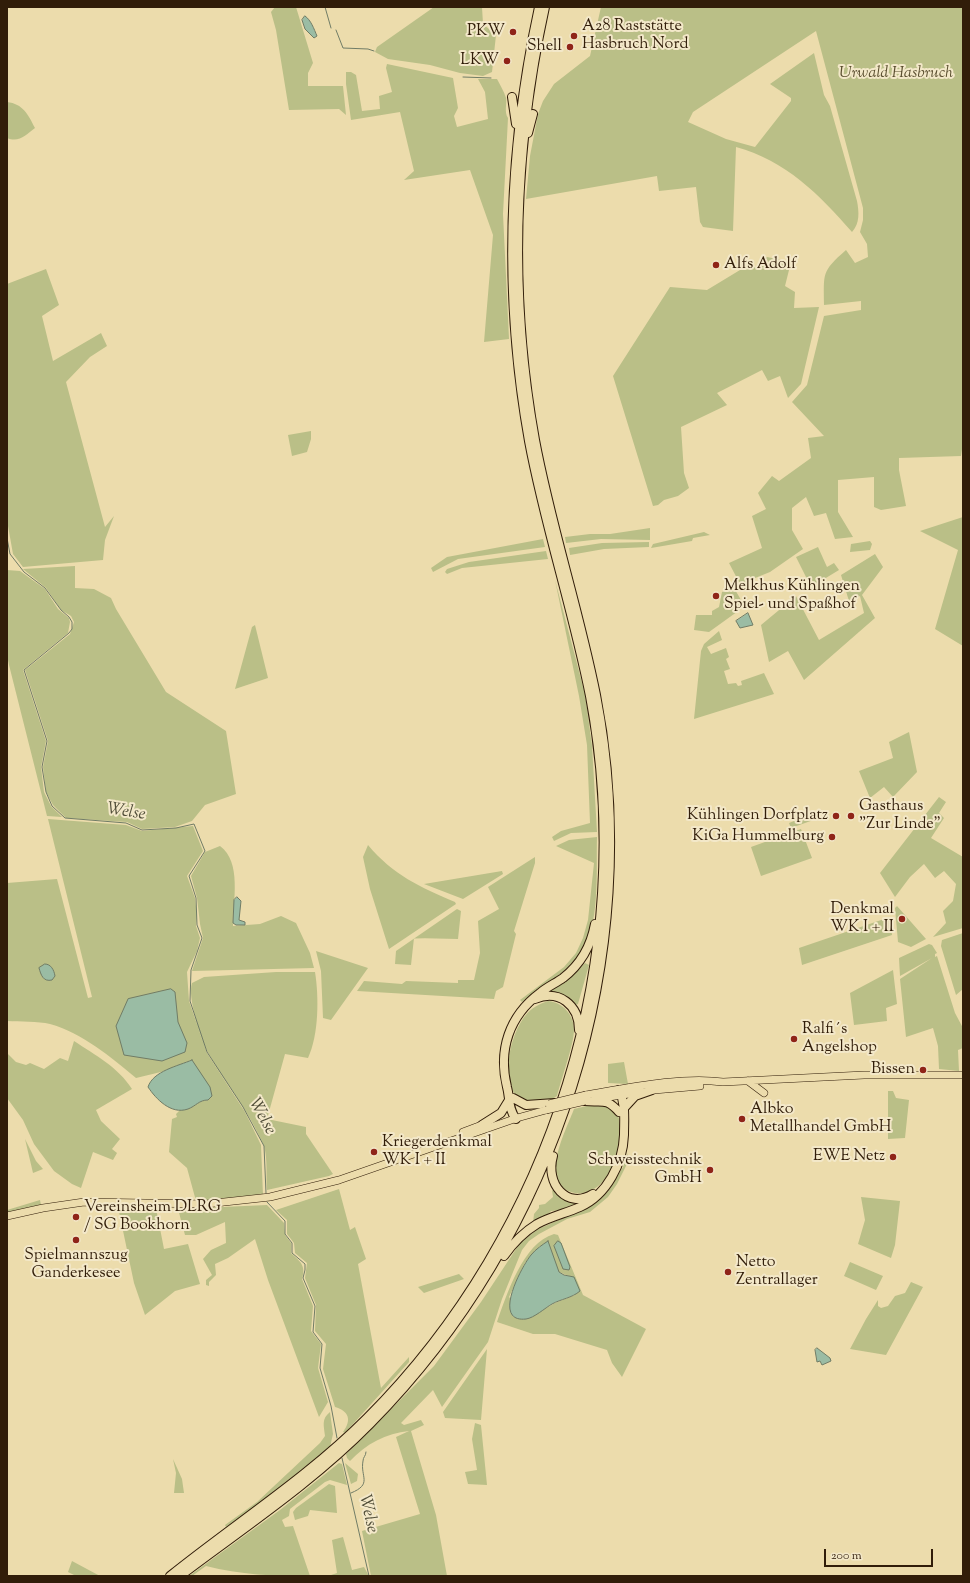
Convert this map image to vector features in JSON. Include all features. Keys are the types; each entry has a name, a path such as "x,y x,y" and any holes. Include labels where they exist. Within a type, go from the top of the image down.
{"highway":[{"path":"170,1576 280,1494 328,1455 385,1400 430,1347 484,1270 521,1203 553,1128 574,1060 592,984 601,908 603,824 595,726 578,640 529,441 518,366 512,256 517,139 529,55 539,7"},
{"path":"180,1576 314,1476 366,1428 425,1364 452,1328 487,1278 524,1211 557,1135 579,1067 593,1012 600,973 608,895 609,806 605,756 596,695 543,477 528,389 521,327 518,276 519,199 522,155 530,86 545,7"},
{"path":"512,97 517,139"},
{"path":"522,155 533,114"},
{"path":"516,1116 507,1089 503,1063 505,1044 516,1018 530,1001 563,978 580,961 591,942 601,908"},
{"path":"530,1001 546,996 557,996 567,1002 575,1011 579,1030 573,1055 574,1060"},
{"path":"622,1110 635,1096 652,1090"},
{"path":"487,1278 493,1274 512,1245 530,1228 547,1219 582,1206 594,1197 605,1185 619,1162 624,1141 624,1122 619,1092"},
{"path":"586,1098 604,1101 622,1110"},
{"path":"511,1099 526,1105 550,1105"},
{"path":"482,1125 501,1113 511,1099"},
{"path":"557,1135 558,1142 550,1169 553,1183 558,1189 571,1197 583,1198 590,1196 605,1185"}],"main road":[{"path":"7,1216 43,1208 84,1202 206,1204 270,1197 321,1186 550,1105 676,1082 712,1080 723,1082 864,1076 963,1075"},
{"path":"748,1081 764,1093"},
{"path":"619,1092 713,1085 723,1082"},
{"path":"550,1105 586,1098"},
{"path":"403,1157 439,1141 482,1125 500,1122"}],"green space":[{"path":"275,7 296,7 313,63 308,73 308,86 343,86 346,115 339,109 289,110 276,30 271,12"},
{"path":"434,7 482,7 483,24 496,35 492,72 483,76 460,73 430,65 388,59 375,52 377,47"},
{"name":"Urwald Hasbruch","path":"601,7 963,7 963,442 961,456 899,458 899,470 906,506 881,510 874,507 874,477 838,480 838,512 853,537 835,539 826,513 814,516 806,497 792,508 792,530 803,549 770,572 740,584 729,563 762,548 752,516 766,509 758,493 772,476 779,481 811,458 808,438 824,436 792,402 807,385 824,316 861,310 861,301 824,305 824,279 832,263 846,250 855,263 868,257 867,244 860,232 863,220 863,208 816,31 693,112 688,122 726,139 755,147 791,101 791,98 770,84 814,53 824,95 830,106 857,201 858,221 852,232 814,192 800,180 771,161 736,147 733,231 703,227 700,222 696,187 659,191 657,176 526,199 530,156 538,114 543,101 554,84 590,56"},
{"path":"387,64 453,78 458,108 454,116 457,127 488,119 485,92 478,79 497,79 504,93 508,118 503,214 509,339 484,342 493,235 470,170 404,180 414,171 400,112 351,120 346,84 346,72 351,72 356,75 362,111 380,109 379,96 392,92 386,68"},
{"path":"7,102 21,107 30,118 35,128 19,139 15,140 7,138"},
{"path":"767,257 791,262 785,286 795,292 794,308 819,307 801,384 788,398 780,376 768,381 762,370 717,393 727,405 681,427 684,473 689,488 678,496 664,500 658,505 653,506 613,376 670,287 707,290 740,270 755,267"},
{"path":"46,269 59,305 42,316 53,361 101,333 107,346 90,357 66,382 105,527 114,516 105,540 103,560 23,567 13,554 8,526 7,284"},
{"path":"311,431 311,439 307,452 292,456 288,435"},
{"path":"963,517 963,646 935,629 958,550 920,531"},
{"path":"650,528 650,540 601,539 566,543 565,537 590,534 610,534"},
{"path":"704,532 710,535 693,538 692,541 651,548 653,544"},
{"path":"543,539 545,547 458,559 433,572 431,568 447,557"},
{"path":"870,541 872,544 870,550 850,552 851,544"},
{"path":"649,542 649,547 604,549 570,555 569,548 602,543"},
{"path":"818,547 827,567 834,563 839,570 811,587 796,557"},
{"path":"546,551 548,559 462,568 447,574 445,572 447,569 469,562"},
{"path":"875,554 883,567 862,595 875,618 804,680 788,651 769,662 761,625 796,596 819,640 864,613 860,596 849,601 841,575"},
{"path":"75,566 75,588 94,589 111,598 116,609 166,692 226,731 236,794 205,805 192,821 175,827 142,829 127,822 66,818 53,805 46,792 43,767 48,741 25,670 70,634 74,622 71,616 61,610 46,588 23,569"},
{"path":"7,570 20,571 45,589 58,609 69,618 70,622 68,633 23,670 46,741 41,767 44,792 51,806 62,817 47,816 9,665 7,655"},
{"path":"555,580 585,694 592,746 597,832 571,833 554,841 552,837 561,831 590,823 587,745 579,696"},
{"path":"734,588 744,605 741,609 709,632 694,630 696,615 712,615 712,611 719,607 722,592"},
{"path":"255,625 268,678 235,689 252,627"},
{"path":"719,631 722,640 707,647 711,654 726,648 729,657 726,659 730,669 724,671 728,684 736,683 738,686 742,685 741,681 764,673 774,694 694,719 701,651 704,644"},
{"path":"909,732 917,772 893,797 884,787 870,798 859,771 893,758 889,742"},
{"path":"939,797 946,802 939,813 944,818 931,838 963,857 963,928 933,937 946,923 943,911 953,901 956,884 944,871 935,878 924,864 910,877 895,897 880,873"},
{"path":"817,812 819,818 791,828 789,823"},
{"path":"48,819 126,825 142,831 193,826 203,851 187,876 195,898 197,915 196,926 200,938 197,951 187,972 189,1001 207,1053 245,1112 261,1145 263,1195 222,1201 196,1201 187,1168 169,1152 172,1119 177,1117 176,1114 181,1109 188,1108 204,1100 208,1100 192,1060 165,1071 136,1078 96,1046 62,1028 45,1023 7,1021 7,883 57,879 88,998 92,997"},
{"path":"801,829 812,858 761,876 751,847"},
{"path":"597,837 596,899 591,930 586,944 579,956 567,969 522,1002 520,1000 564,967 576,953 583,938 588,920 594,863 556,846 569,840"},
{"path":"368,845 397,872 430,891 455,902 456,904 389,949 370,889 363,857"},
{"path":"220,846 227,853 234,872 235,894 233,926 260,924 281,916 296,923 310,953 314,968 192,971 203,938 197,898 191,876 205,852"},
{"path":"535,857 535,863 514,931 516,934 503,987 496,991 494,999 357,991 364,981 402,984 406,981 458,983 458,980 474,980 480,953 478,921 499,909 488,887"},
{"path":"502,871 503,874 463,899 424,884"},
{"path":"897,906 926,939 911,947 898,942 895,908"},
{"path":"457,909 461,911 458,939 415,938"},
{"path":"890,917 892,935 802,965 799,948"},
{"path":"963,933 963,989 956,995 941,946 942,940"},
{"path":"414,939 411,965 395,964 396,951"},
{"path":"929,944 932,945 937,953 935,954 935,957 937,956 955,1013 963,1028 963,1048 958,1050 959,1071 939,1069 938,1046 933,1028 906,1037 900,979 932,958 900,976 899,958"},
{"path":"316,951 368,968 331,1020 323,1018 321,971"},
{"path":"585,963 589,965 578,1004 573,1006 550,994 550,991 571,977"},
{"path":"893,970 897,1004 886,1008 887,1021 854,1025 850,993"},
{"path":"276,972 315,972 317,1015 312,1049 308,1058 285,1054 267,1119 306,1127 306,1134 333,1174 267,1190 265,1148 251,1120 208,1053 193,1008 191,989 192,983 204,977"},
{"path":"548,1001 562,1006 572,1019 574,1030 572,1044 557,1096 540,1101 525,1101 515,1094 510,1083 508,1070 509,1055 513,1040 525,1016 541,1003"},
{"path":"74,1041 113,1068 132,1089 96,1110 101,1121 120,1139 112,1149 117,1153 113,1160 93,1152 81,1188 72,1184 54,1171 34,1144 23,1120 7,1098 7,1053 16,1062 26,1065 30,1063 44,1069 60,1058 68,1061"},
{"path":"624,1062 628,1084 608,1083 608,1064"},
{"path":"888,1091 893,1091 896,1098 909,1100 905,1138 888,1139"},
{"path":"595,1104 604,1104 612,1108 619,1118 621,1132 620,1148 606,1179 594,1189 581,1193 566,1190 559,1184 556,1175 558,1152 562,1140 574,1109"},
{"path":"25,1139 36,1161 43,1169 33,1173"},
{"path":"628,1153 627,1164 617,1184 608,1197 590,1212 567,1219 539,1234 529,1241 522,1250 502,1299 488,1342 442,1407 433,1390 401,1423 404,1425 421,1420 424,1425 411,1431 436,1515 447,1576 371,1576 362,1531 420,1514 396,1437 409,1431 392,1434 377,1440 363,1449 350,1461 346,1454 434,1366 481,1302 520,1243 538,1229 591,1206 608,1191 623,1167"},
{"path":"339,1189 350,1230 355,1227 366,1259 358,1264 381,1388 409,1357 409,1362 345,1433 343,1432 348,1424 348,1416 343,1411 335,1407 323,1369 326,1344 315,1331 316,1305 305,1278 307,1263 295,1253 294,1243 287,1234 287,1220 276,1210"},
{"path":"552,1190 575,1201 575,1204 560,1210 551,1211 545,1218 533,1223 534,1214 539,1208 539,1205 545,1204 553,1197"},
{"path":"861,1197 900,1201 895,1245 891,1258 858,1244 865,1220"},
{"path":"40,1200 41,1205 7,1214 7,1210"},
{"path":"267,1205 284,1223 285,1235 291,1243 291,1253 302,1264 302,1279 313,1306 311,1331 321,1344 318,1368 328,1402 319,1417 268,1280 255,1239 228,1258 215,1264 216,1275 209,1282 209,1286 206,1285 206,1280 212,1275 203,1259 211,1250 226,1243 225,1222 196,1235 185,1235 178,1209"},
{"path":"118,1207 156,1208 164,1249 188,1244 200,1284 175,1291 145,1315 134,1283"},
{"path":"554,1234 558,1235 583,1295 646,1329 622,1377 612,1363 607,1350 555,1334 533,1334 497,1322 511,1284 525,1258 543,1239","holes":["540,1246 559,1272 569,1276 575,1295 555,1303 527,1319 509,1297 525,1263"]},
{"path":"850,1262 883,1276 876,1290 844,1276"},
{"path":"459,1274 464,1279 424,1293 418,1287"},
{"path":"911,1282 923,1287 886,1355 850,1349 878,1300 878,1306 881,1308 888,1306 895,1296 905,1293"},
{"path":"487,1349 481,1420 445,1418 443,1412"},
{"path":"330,1412 333,1434 330,1447 262,1503 226,1527 225,1525 257,1502 320,1443 325,1436 324,1420"},
{"path":"475,1423 481,1425 487,1485 468,1484 465,1472 477,1470 472,1439"},
{"path":"173,1459 182,1479 184,1493 174,1493 176,1473"},
{"path":"339,1463 342,1464 347,1485 330,1480 325,1482 290,1509 289,1516 282,1520 285,1527 293,1526 310,1576 257,1574 206,1566 192,1576 189,1576 280,1510"},
{"path":"345,1463 358,1474 357,1481 351,1484"},
{"path":"329,1484 335,1486 337,1513 310,1510 308,1516 295,1520 293,1512 296,1508"},
{"path":"343,1537 352,1570 364,1567 369,1576 328,1576 337,1573 332,1540"},
{"path":"72,1561 100,1576 76,1576 68,1572"}],"shaded area":[{"path":"305,16 311,22 317,36 314,38 305,29 302,20"},
{"path":"748,613 753,625 740,628 736,621"},
{"path":"237,897 241,901 239,920 245,922 245,925 236,925 233,923 234,900"},
{"path":"45,964 51,966 53,970 55,976 52,980 44,979 41,973 39,968"},
{"path":"171,989 175,992 178,1022 187,1043 185,1052 162,1061 124,1055 116,1026 128,999"},
{"path":"192,1060 210,1087 212,1096 208,1100 202,1101 188,1109 176,1110 170,1108 160,1101 148,1087 151,1081 160,1073"},
{"path":"548,1241 559,1272 564,1275 574,1277 580,1291 552,1304 529,1318 516,1318 511,1312 510,1303 516,1281 531,1255"},
{"path":"558,1241 561,1243 570,1267 569,1270 563,1269 554,1246"},
{"path":"817,1348 830,1358 831,1361 822,1365 820,1361 817,1362 815,1350"}],"waterway":[{"path":"325,7 331,28"},
{"path":"336,30 343,48 368,49 374,51"},
{"path":"463,77 491,78"},
{"name":"Welse","path":"7,538 10,554 24,572 45,588 72,622 72,629 69,633 24,670 47,741 42,767 46,792 52,806 65,818 126,823 142,830 176,828 194,824 205,851 189,876 196,898 197,925 202,938 191,970 190,1001 207,1052 243,1107 264,1146 266,1193"},
{"name":"Welse","path":"267,1202 285,1221 285,1234 292,1243 292,1253 305,1264 303,1278 315,1306 313,1332 322,1344 320,1368 331,1406 337,1438"},
{"path":"89,1206 102,1206"},
{"path":"118,1206 155,1207"},
{"path":"351,1493 358,1490 364,1483 363,1460 366,1452"},
{"name":"Welse","path":"342,1458 369,1576"}],"place":[{"name":"PKW","path":"513,32"},
{"name":"A28 Raststätte Hasbruch Nord","path":"574,36"},
{"name":"Shell","path":"570,47"},
{"name":"LKW","path":"507,61"},
{"name":"Alfs Adolf","path":"716,265"},
{"name":"Melkhus Kühlingen Spiel- und Spaßhof","path":"716,596"},
{"name":"Kühlingen Dorfplatz","path":"836,816"},
{"name":"Gasthaus \"Zur Linde\"","path":"851,816"},
{"name":"KiGa Hummelburg","path":"832,837"},
{"name":"Denkmal WK I + II","path":"902,919"},
{"name":"Ralfi´s Angelshop","path":"794,1039"},
{"name":"Bissen","path":"923,1070"},
{"name":"Albko Metallhandel GmbH","path":"742,1119"},
{"name":"Kriegerdenkmal WK I + II","path":"374,1152"},
{"name":"EWE Netz","path":"893,1157"},
{"name":"Schweisstechnik GmbH","path":"710,1170"},
{"name":"Vereinsheim DLRG / SG Bookhorn","path":"76,1217"},
{"name":"Spielmannszug Ganderkesee","path":"76,1240"},
{"name":"Netto Zentrallager","path":"728,1272"}]}
